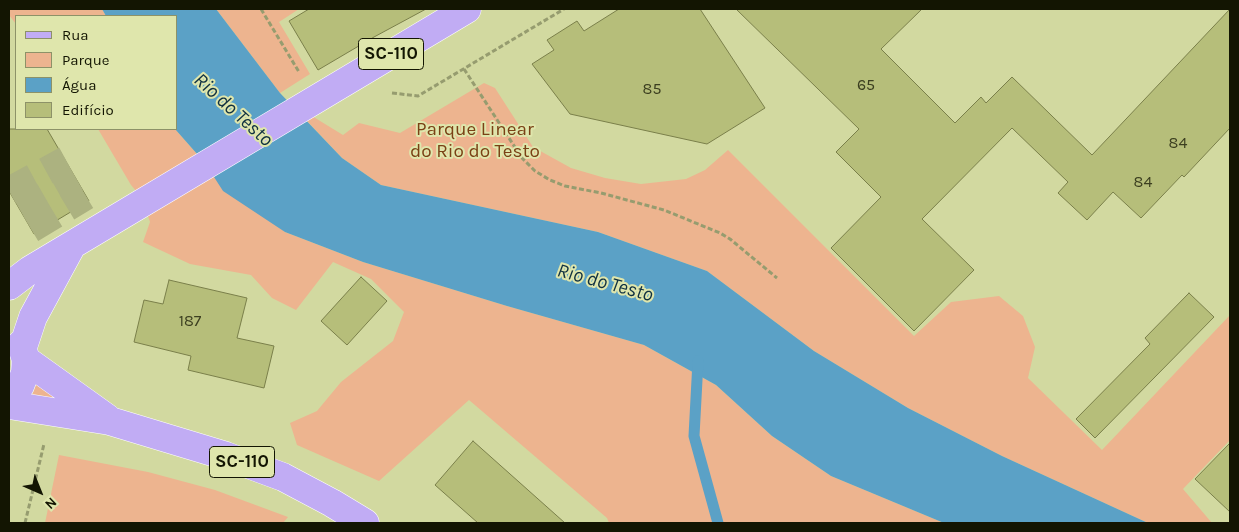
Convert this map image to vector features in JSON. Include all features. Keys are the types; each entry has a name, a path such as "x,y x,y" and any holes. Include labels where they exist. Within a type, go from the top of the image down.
{"main road":[{"name":"SC-110","path":"9,286 30,270 467,9"},
{"path":"9,398 20,386 25,373 20,346 33,317 72,245"},
{"name":"SC-110","path":"20,346 110,421"},
{"name":"SC-110","path":"9,405 110,421 226,456 283,477 365,523"}],"path":[{"path":"261,9 315,99"},
{"path":"391,92 418,96 564,9"},
{"path":"464,69 522,158 535,171 565,186 601,193 664,210 720,233 778,278"},
{"path":"25,523 52,412"}],"green space":[{"path":"9,9 102,9 105,15 15,15 15,23 9,15"},
{"path":"216,9 299,9 279,22 310,74 280,93"},
{"name":"Parque Linear do Rio do Testo","path":"484,83 495,88 533,147 571,168 605,178 641,184 686,179 705,170 728,150 914,336 951,302 999,296 1023,316 1035,347 1028,378 1102,450 1230,315 1230,440 1183,489 1212,523 1148,523 1002,456 908,408 814,351 707,271 598,232 381,185 342,158 289,102 343,135 359,123 400,133"},
{"path":"99,130 176,130 205,163 285,232 363,262 644,345 716,385 772,436 831,476 944,523 609,523 607,518 469,400 379,481 297,445 290,423 317,411 341,382 393,341 404,312 371,279 333,262 296,310 272,298 251,275 190,264 143,242 150,222 142,198 131,185"},
{"path":"38,380 83,410 30,400"},
{"path":"59,455 148,472 215,490 288,517 283,523 45,523"}],"water":[{"name":"Rio do Testo","path":"102,9 216,9 280,93 342,158 381,185 598,232 707,271 814,351 908,408 1002,456 1148,523 944,523 831,476 772,436 716,385 644,345 363,262 285,232 223,191 205,163 176,130 178,130 178,15 105,15"}],"building":[{"path":"309,9 426,9 318,70 289,21"},
{"path":"619,9 700,9 765,108 707,144 570,114 532,64 554,50 547,40 577,21 584,31"},
{"path":"736,9 922,9 881,49 955,123 981,97 986,103 1012,77 1092,155 1230,9 1230,128 1184,177 1182,175 1141,218 1113,192 1087,220 1058,193 1068,182 1012,128 922,219 974,270 914,331 831,248 881,197 836,152 859,129"},
{"path":"9,129 48,130 89,201 34,234 9,191"},
{"path":"361,277 387,301 347,345 321,321"},
{"path":"169,280 247,298 237,338 274,346 264,388 188,370 191,356 134,342 144,300 163,304"},
{"path":"1189,293 1214,317 1095,438 1076,419 1150,344 1145,338"},
{"path":"473,441 565,523 478,523 435,485"},
{"path":"1230,443 1230,512 1195,479"}],"waterway":[{"path":"698,361 694,436 718,523"}],"tunnel":[{"path":"9,191 66,160"},
{"path":"20,210 76,178"},
{"path":"31,229 86,196"}]}
